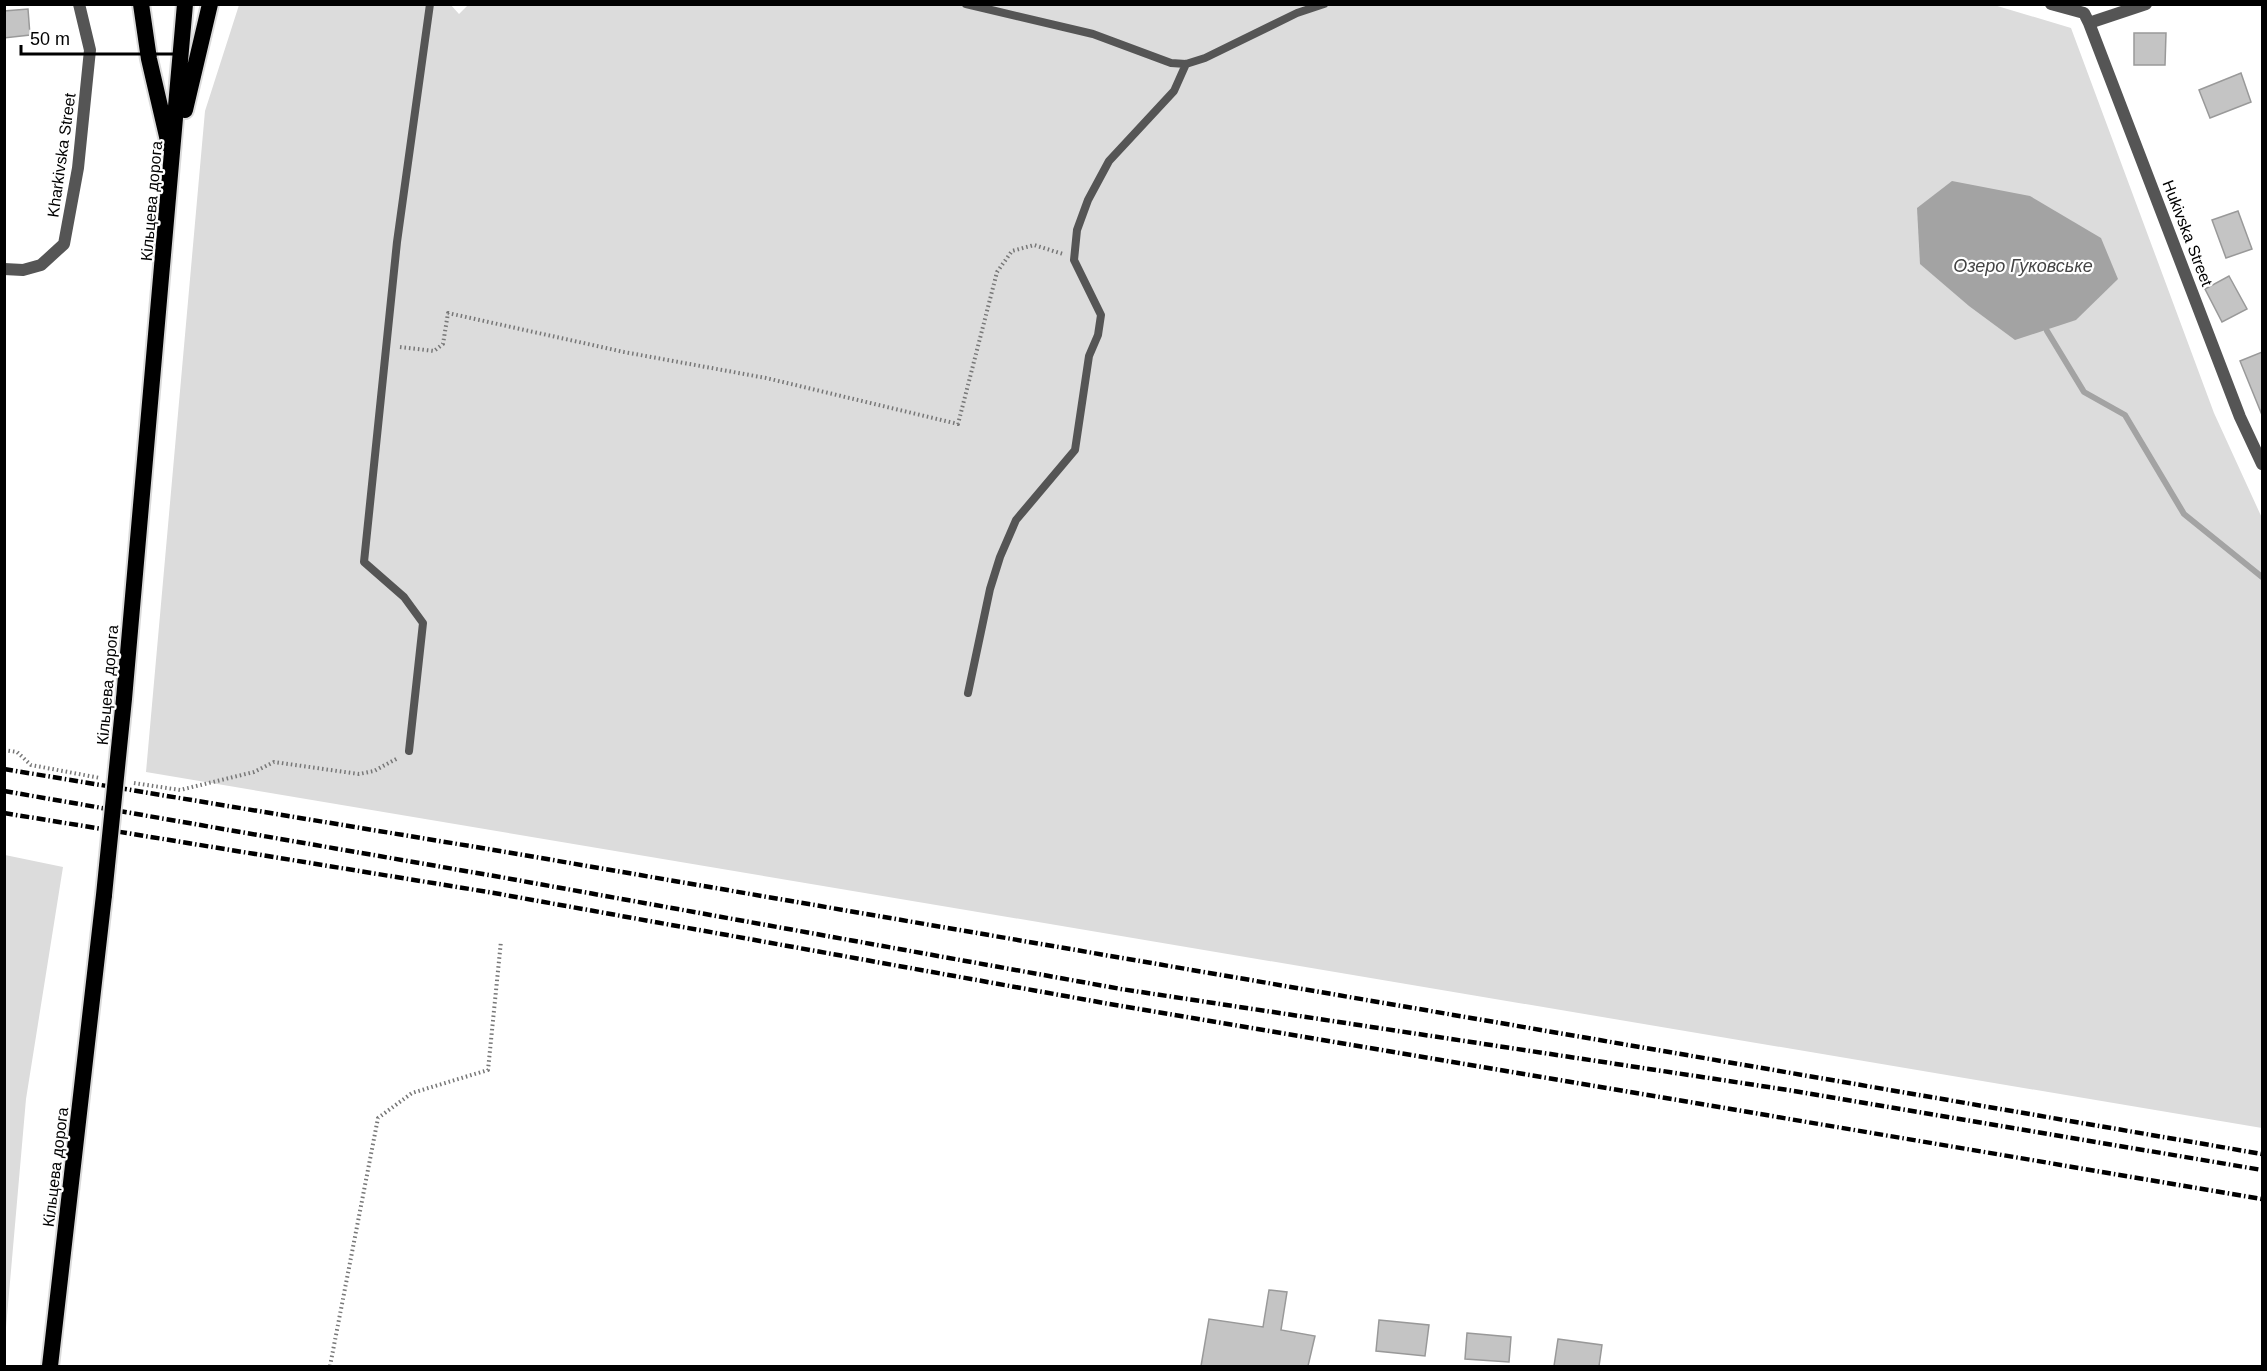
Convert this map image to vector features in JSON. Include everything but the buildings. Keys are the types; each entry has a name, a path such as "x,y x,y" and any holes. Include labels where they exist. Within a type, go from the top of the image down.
{"highway":[{"path":"141,4 149,59 173,160"},
{"name":"Кільцева дорога","path":"50,1366 124,699 185,4"},
{"path":"173,160 210,4"}],"street":[{"name":"Kharkivska Street","path":"4,269 23,270 41,265 64,244 78,168 90,50 79,4"},
{"path":"2051,4 2087,18 2146,4"},
{"name":"Hukivska Street","path":"2087,18 2240,417 2262,465"}],"lane":[{"path":"409,751 423,623 404,597 364,562 397,242 430,4"},
{"path":"966,4 1093,34 1171,63 1186,64 1205,58 1297,13 1324,4"},
{"path":"968,693 990,589 1000,557 1016,520 1075,450 1089,356 1098,335 1101,315 1074,260 1077,230 1088,200 1109,160 1174,91 1186,64"}],"path":[{"path":"387,346 434,351 443,344 448,313 624,352 766,378 958,424 997,272 1012,251 1034,245 1074,260"},
{"path":"4,750 17,752 31,765 102,778"},
{"path":"123,781 180,790 254,772 274,762 359,774 374,771 409,751"},
{"path":"330,1366 378,1118 412,1094 488,1070 501,941"}],"shaded area":[{"path":"450,4 459,14 469,4 1994,5 2071,28 2214,413 2262,518 2262,1128 146,772 205,111 239,5"},
{"path":"5,855 63,867 26,1099 5,1339"}],"water":[{"name":"Озеро Гуковське","path":"1952,181 2030,196 2101,238 2118,279 2076,320 2015,340 1969,306 1920,264 1917,208"}],"waterway":[{"path":"2047,331 2084,392 2125,415 2184,514 2262,577"}],"railway":[{"path":"4,769 506,852 2262,1154"},
{"path":"4,791 500,877 1121,989 1788,1090 2262,1170"},
{"path":"4,813 494,893 1104,1003 2262,1199"}]}
